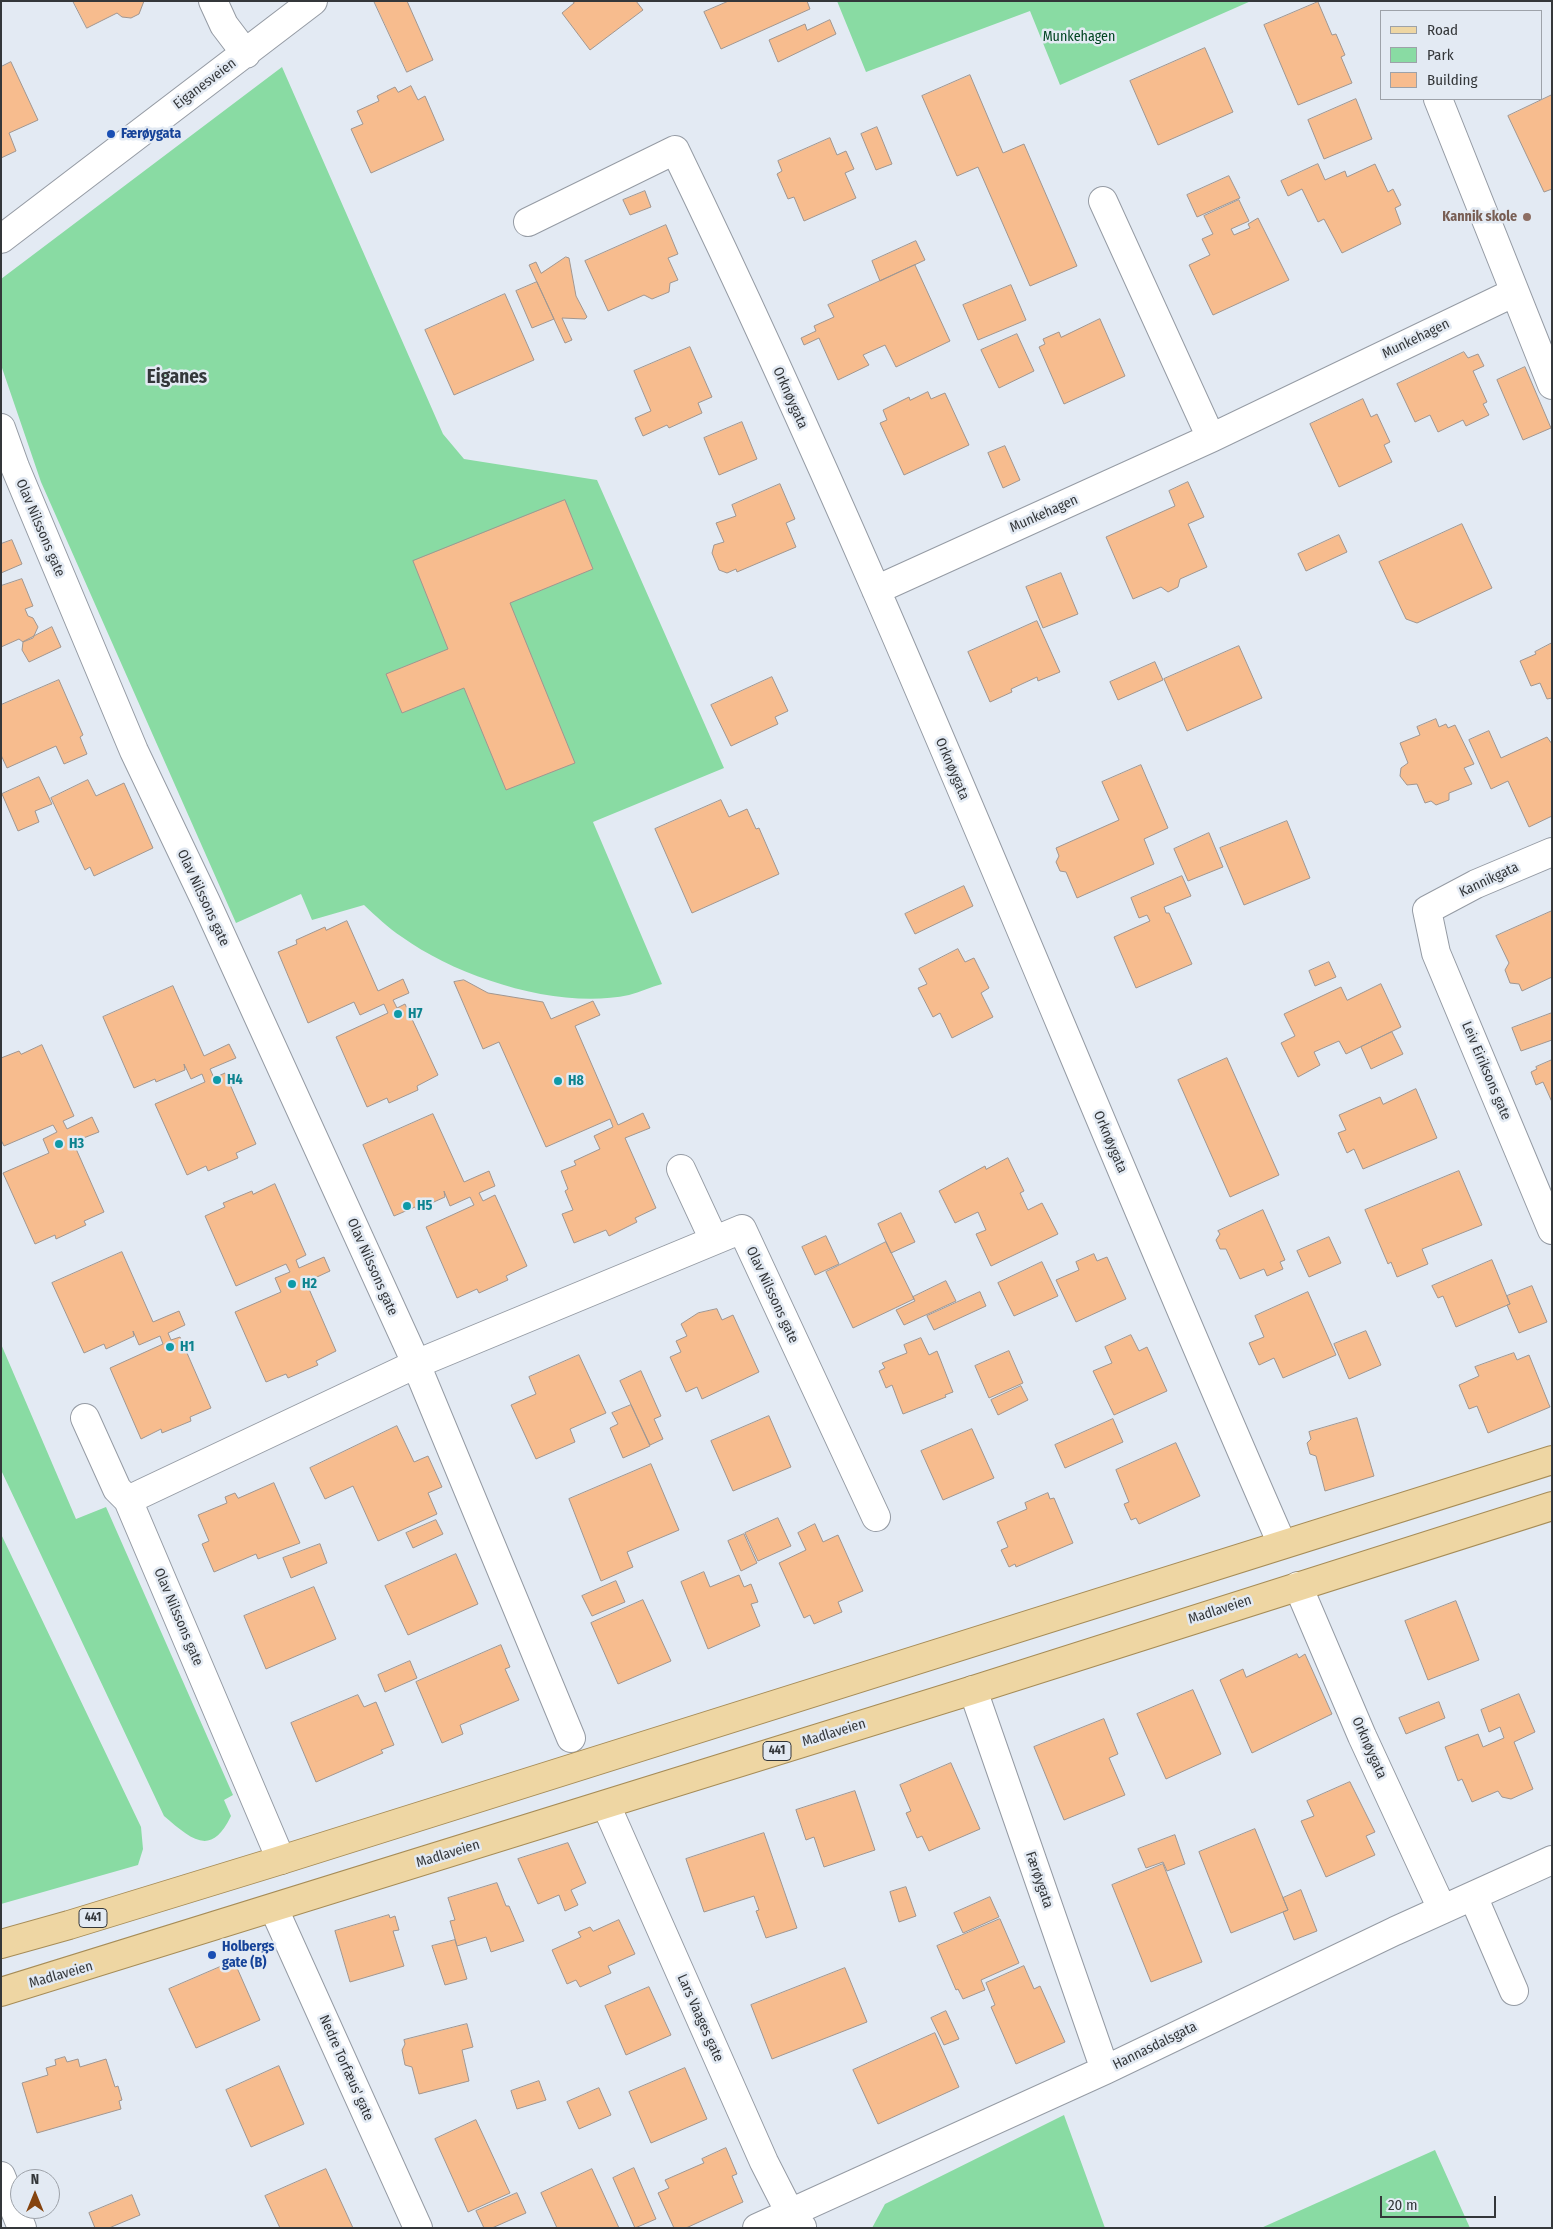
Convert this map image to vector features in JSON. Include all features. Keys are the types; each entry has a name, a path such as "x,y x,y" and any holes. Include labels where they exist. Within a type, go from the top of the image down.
{"main road":[{"name":"441","path":"1,1944 69,1926 281,1860 1552,1460"},
{"name":"Madlaveien","path":"1,1992 606,1805 1552,1506"}],"street":[{"path":"213,1 224,25 246,54"},
{"name":"Eiganesveien","path":"1,239 246,54 313,1"},
{"path":"1438,100 1513,292 1552,385"},
{"name":"Orknøygata","path":"528,222 675,150 739,284 876,590 1282,1544"},
{"path":"1103,201 1211,438"},
{"name":"Munkehagen","path":"876,590 1211,438 1513,292"},
{"name":"Olav Nilssons gate","path":"1,428 15,467 134,751 206,902 416,1364 571,1738"},
{"name":"Kannikgata","path":"1427,910 1476,884 1552,852"},
{"name":"Leiv Eiriksons gate","path":"1427,910 1436,953 1552,1230"},
{"path":"682,1170 714,1240"},
{"name":"Olav Nilssons gate","path":"281,1860 128,1500 416,1364 742,1229 876,1517"},
{"path":"85,1418 117,1489 128,1500"},
{"name":"Orknøygata","path":"1298,1586 1362,1736 1442,1909"},
{"name":"Færøygata","path":"973,1690 1105,2070"},
{"name":"Lars Vaages gate","path":"606,1805 760,2153 796,2221"},
{"name":"Hannasdalsgata","path":"757,2228 796,2221 1105,2070 1442,1909 1552,1860"},
{"path":"1472,1896 1514,1991"},
{"name":"Nedre Torfæus' gate","path":"274,1909 418,2228"},
{"path":"1,2176 22,2228"}],"green space":[{"name":"Munkehagen","path":"837,1 1251,1 1060,85 1030,11 866,72"},
{"path":"282,67 443,434 464,459 597,480 724,768 593,822 662,984 629,995 601,998 572,998 541,994 511,987 480,977 425,952 392,930 364,905 312,920 301,894 236,923 41,482 1,365 1,279"},
{"path":"1,1344 76,1519 106,1507 233,1795 224,1800 231,1816 216,1837 208,1841 200,1840 183,1832 164,1816 1,1470"},
{"path":"1,1534 141,1827 143,1849 138,1865 1,1904"},
{"path":"1064,2115 1105,2228 872,2228 885,2204"},
{"path":"1435,2150 1470,2228 1261,2228"}],"building":[{"path":"73,1 144,1 139,14 131,18 122,17 117,13 87,28"},
{"path":"374,1 407,1 433,60 407,72"},
{"path":"572,1 636,1 643,10 590,50 562,13 574,3"},
{"path":"729,1 807,1 810,9 721,49 704,12"},
{"path":"1318,2 1332,35 1336,34 1345,55 1341,57 1352,83 1298,105 1264,25"},
{"path":"830,20 836,34 778,62 769,40 805,24 807,30"},
{"path":"1205,48 1233,112 1158,145 1130,81"},
{"path":"11,62 38,120 9,133 16,151 1,158 1,67"},
{"path":"970,75 1003,153 1024,144 1077,266 1030,286 978,167 957,176 922,96"},
{"path":"411,86 418,100 425,96 444,140 371,173 351,129 363,124 357,111 379,101 377,96 395,87 398,92"},
{"path":"1552,95 1552,189 1544,192 1508,116"},
{"path":"1356,99 1372,139 1324,159 1308,120"},
{"path":"877,127 892,164 876,170 861,134"},
{"path":"830,138 837,155 846,151 854,169 845,173 856,198 804,221 794,197 788,199 777,174 782,171 778,161"},
{"path":"1318,164 1325,180 1345,171 1347,177 1375,164 1388,192 1393,189 1401,205 1395,208 1401,224 1342,253 1324,219 1318,222 1302,189 1288,196 1281,181"},
{"path":"1229,176 1240,198 1197,217 1187,195"},
{"path":"645,191 651,207 630,215 623,200"},
{"path":"1239,200 1249,221 1231,229 1234,235 1250,228 1248,224 1258,218 1289,280 1213,315 1189,265 1210,255 1202,239 1213,234 1204,216"},
{"path":"666,225 678,254 668,258 678,280 670,283 669,292 652,299 644,295 608,311 585,261"},
{"path":"916,241 925,260 880,281 872,261"},
{"path":"566,257 569,258 576,296 587,317 585,319 562,318 572,340 565,343 529,265 536,262 541,273"},
{"path":"915,265 950,341 896,367 885,345 863,355 869,365 838,380 819,338 804,345 801,338 816,331 814,326 834,317 828,305"},
{"path":"537,282 554,319 532,328 516,291"},
{"path":"1011,285 1026,320 978,340 963,305"},
{"path":"505,294 534,360 454,395 425,330"},
{"path":"1100,319 1125,376 1064,404 1039,347 1045,344 1043,339 1059,332 1061,337"},
{"path":"1017,334 1034,371 999,388 981,350"},
{"path":"690,347 712,397 698,403 702,413 669,428 667,425 643,436 635,418 651,411 634,371"},
{"path":"1464,352 1468,358 1478,354 1484,366 1473,371 1487,402 1483,404 1489,415 1466,426 1463,420 1438,432 1430,415 1415,422 1397,384"},
{"path":"1525,367 1551,428 1523,440 1497,380"},
{"path":"928,392 931,399 945,393 969,445 904,475 880,423 887,420 883,410 909,397 910,400"},
{"path":"1363,399 1371,417 1377,414 1390,442 1384,445 1392,462 1339,487 1310,424"},
{"path":"742,422 757,459 719,475 704,438"},
{"path":"1005,446 1020,480 1003,488 988,453"},
{"path":"1188,482 1204,517 1188,524 1207,567 1180,579 1178,587 1168,592 1161,587 1133,599 1106,537 1175,506 1169,491"},
{"path":"780,484 795,519 786,523 796,547 737,572 736,569 727,573 719,570 712,553 714,545 724,542 716,523 736,516 732,505"},
{"path":"565,500 593,569 510,603 575,763 506,790 464,688 402,713 386,674 448,649 413,561"},
{"path":"1462,524 1492,588 1417,623 1406,619 1379,562"},
{"path":"1339,535 1347,552 1306,571 1298,554"},
{"path":"12,540 22,564 1,573 1,544"},
{"path":"1061,573 1078,614 1043,628 1026,587"},
{"path":"22,579 33,606 25,609 28,616 33,618 38,627 33,638 23,642 19,639 1,647 1,586"},
{"path":"1037,621 1060,672 1038,681 1037,677 1011,689 1012,692 990,702 968,652"},
{"path":"52,627 61,647 29,662 22,650 23,642"},
{"path":"1552,643 1552,698 1547,699 1540,683 1531,686 1520,661 1536,654 1535,652"},
{"path":"1239,646 1262,698 1187,731 1164,679"},
{"path":"1155,662 1163,680 1118,700 1110,682"},
{"path":"772,677 788,711 775,717 778,724 731,746 711,705"},
{"path":"59,680 83,735 80,737 87,754 64,764 56,746 7,768 1,755 1,705"},
{"path":"1436,719 1439,727 1446,724 1448,728 1455,725 1474,764 1464,768 1472,784 1449,793 1449,800 1436,805 1431,801 1425,803 1417,784 1407,785 1400,776 1401,768 1408,763 1400,743 1420,735 1417,727"},
{"path":"1489,731 1501,758 1547,737 1552,744 1552,816 1529,827 1508,781 1491,789 1469,740"},
{"path":"1141,765 1168,828 1144,839 1154,864 1077,898 1066,872 1060,871 1056,862 1059,856 1056,848 1119,820 1102,782"},
{"path":"39,777 52,804 35,811 39,822 18,831 2,794"},
{"path":"88,780 96,796 124,783 153,848 94,876 90,867 85,870 51,798"},
{"path":"721,800 729,817 747,809 756,829 759,828 779,874 692,913 655,829"},
{"path":"1287,821 1310,878 1244,905 1220,848"},
{"path":"1209,833 1223,867 1188,881 1174,849"},
{"path":"1182,876 1191,896 1164,907 1166,913 1169,913 1192,964 1136,988 1114,937 1150,921 1147,915 1139,918 1131,898"},
{"path":"964,886 973,906 915,934 905,914"},
{"path":"1552,911 1552,977 1522,991 1519,984 1510,983 1505,970 1509,963 1496,936"},
{"name":"H7","path":"347,921 378,991 403,979 409,993 393,1000 397,1008 405,1004 438,1075 417,1086 418,1090 389,1103 387,1098 367,1107 336,1037 388,1013 384,1004 360,1015 354,1002 308,1023 278,952 297,944 296,940 325,927 326,930"},
{"path":"958,949 965,962 974,958 989,988 981,993 993,1017 952,1038 940,1013 933,1017 918,988 927,984 919,969"},
{"path":"1329,962 1336,977 1315,986 1309,971"},
{"name":"H8","path":"464,980 488,993 543,1002 551,1019 593,1001 600,1015 575,1026 618,1125 643,1113 650,1128 625,1138 656,1208 635,1218 637,1222 609,1236 606,1230 574,1243 562,1214 573,1210 565,1191 568,1189 561,1171 576,1165 574,1161 600,1149 594,1136 613,1127 610,1119 546,1147 499,1042 483,1049 454,982"},
{"path":"1381,984 1401,1027 1346,1054 1339,1041 1314,1052 1320,1065 1298,1077 1281,1043 1295,1036 1284,1014 1341,987 1347,1000"},
{"name":"H4","path":"173,986 204,1056 229,1044 236,1058 210,1069 214,1078 225,1073 256,1144 236,1153 238,1158 208,1171 206,1166 187,1175 155,1104 205,1082 202,1074 191,1079 184,1064 185,1070 156,1082 155,1079 134,1088 103,1017"},
{"path":"1552,1013 1552,1040 1521,1051 1512,1028"},
{"path":"1392,1032 1403,1054 1371,1069 1361,1047"},
{"name":"H3","path":"42,1045 74,1116 63,1121 67,1129 92,1117 99,1132 73,1142 104,1212 84,1221 86,1225 56,1239 55,1235 35,1244 3,1173 49,1153 43,1139 57,1132 53,1125 4,1146 1,1140 1,1058 19,1051 21,1054"},
{"path":"1227,1058 1279,1175 1230,1197 1178,1080"},
{"path":"1552,1060 1552,1102 1543,1082 1536,1085 1531,1072 1537,1069 1536,1067"},
{"path":"1416,1089 1437,1138 1363,1169 1354,1149 1347,1153 1338,1133 1346,1130 1339,1115 1380,1097 1383,1104"},
{"name":"H5","path":"433,1114 464,1182 489,1171 495,1186 479,1193 483,1201 495,1195 527,1266 506,1276 508,1280 479,1293 477,1289 457,1298 426,1227 474,1205 470,1197 450,1206 444,1191 445,1197 416,1210 415,1207 394,1216 363,1145"},
{"path":"1008,1158 1024,1191 1020,1193 1028,1210 1042,1203 1058,1234 991,1266 976,1234 986,1230 978,1212 955,1223 939,1191 985,1166 986,1169"},
{"path":"1459,1171 1482,1225 1422,1249 1428,1264 1397,1277 1391,1262 1388,1264 1365,1210"},
{"name":"H2","path":"275,1184 306,1255 296,1260 299,1268 324,1257 330,1271 306,1282 336,1351 316,1361 318,1365 288,1378 286,1374 266,1382 235,1312 281,1292 275,1278 290,1272 286,1264 236,1286 205,1216 225,1207 223,1203 252,1191 253,1194"},
{"path":"1263,1210 1285,1260 1280,1262 1283,1269 1267,1276 1264,1269 1240,1279 1226,1249 1220,1249 1216,1240 1220,1234 1218,1231"},
{"path":"901,1213 915,1242 891,1253 878,1224"},
{"path":"826,1236 839,1264 815,1275 802,1247"},
{"path":"1329,1237 1341,1263 1309,1277 1297,1251"},
{"path":"886,1242 914,1299 853,1328 826,1272"},
{"name":"H1","path":"122,1252 153,1322 179,1311 185,1325 168,1333 171,1340 180,1337 211,1408 190,1417 191,1421 162,1433 161,1429 141,1439 110,1368 163,1344 160,1336 139,1345 133,1331 134,1336 106,1349 104,1344 84,1353 52,1283"},
{"path":"1094,1254 1097,1261 1107,1257 1126,1299 1076,1322 1056,1280 1079,1270 1076,1262"},
{"path":"1492,1260 1510,1304 1456,1327 1443,1296 1438,1298 1432,1286"},
{"path":"1042,1262 1058,1296 1014,1316 998,1283"},
{"path":"946,1281 956,1301 904,1325 896,1310 915,1301 913,1297"},
{"path":"1532,1286 1547,1322 1519,1333 1507,1305 1510,1304 1507,1296"},
{"path":"980,1292 986,1306 934,1330 927,1316"},
{"path":"1308,1292 1336,1355 1283,1378 1274,1358 1259,1365 1249,1343 1264,1337 1255,1316"},
{"path":"717,1309 722,1320 733,1315 759,1372 702,1399 697,1387 686,1392 670,1357 681,1352 676,1341 687,1336 681,1324 698,1313"},
{"path":"1366,1331 1381,1365 1349,1379 1334,1344"},
{"path":"1131,1335 1139,1351 1147,1347 1167,1391 1114,1415 1093,1371 1112,1363 1105,1347"},
{"path":"921,1338 929,1355 937,1351 953,1392 945,1395 946,1397 903,1414 892,1385 886,1388 879,1371 885,1368 882,1363 907,1353 904,1345"},
{"path":"1009,1351 1023,1383 989,1398 975,1366"},
{"path":"1514,1353 1517,1360 1529,1355 1550,1407 1488,1433 1477,1406 1469,1409 1459,1385 1479,1376 1475,1367"},
{"path":"579,1355 606,1413 570,1429 575,1442 536,1459 511,1405 536,1394 529,1377"},
{"path":"641,1371 661,1416 654,1419 663,1439 650,1445 620,1381"},
{"path":"1021,1386 1028,1400 998,1415 991,1400"},
{"path":"631,1405 650,1446 623,1458 610,1428 618,1424 612,1413"},
{"path":"769,1416 791,1467 733,1491 711,1441"},
{"path":"1357,1418 1374,1476 1325,1491 1316,1456 1310,1454 1307,1443 1311,1439 1309,1432"},
{"path":"1113,1419 1123,1442 1065,1468 1055,1445"},
{"path":"397,1426 414,1462 428,1456 442,1487 428,1493 437,1514 378,1541 353,1486 325,1499 310,1468"},
{"path":"972,1429 994,1478 943,1500 921,1451"},
{"path":"1176,1443 1200,1496 1139,1524 1136,1518 1131,1520 1124,1504 1129,1502 1116,1470"},
{"path":"651,1464 679,1530 627,1552 633,1567 601,1581 569,1499"},
{"path":"274,1483 300,1543 258,1559 256,1554 214,1572 202,1544 209,1541 198,1515 227,1503 225,1497 235,1493 238,1498"},
{"path":"1048,1493 1050,1499 1054,1498 1073,1543 1016,1567 1015,1564 1009,1567 1001,1550 1008,1547 997,1522 1027,1509 1025,1503"},
{"path":"778,1518 791,1546 758,1561 745,1533"},
{"path":"436,1520 443,1534 413,1548 406,1533"},
{"path":"815,1524 823,1542 838,1535 863,1591 838,1602 842,1612 814,1624 810,1615 804,1618 779,1563 806,1550 798,1533"},
{"path":"744,1534 757,1563 741,1571 728,1541"},
{"path":"320,1544 327,1563 291,1578 283,1558"},
{"path":"456,1554 478,1604 408,1635 385,1586"},
{"path":"704,1572 710,1587 739,1575 744,1587 751,1584 758,1602 751,1604 760,1626 708,1649 681,1582"},
{"path":"616,1581 625,1602 592,1616 582,1596"},
{"path":"314,1587 336,1639 266,1669 244,1616"},
{"path":"643,1600 671,1661 618,1684 591,1623"},
{"path":"1456,1601 1479,1660 1428,1680 1405,1621"},
{"path":"501,1645 510,1667 505,1669 519,1700 460,1725 463,1734 442,1743 416,1682"},
{"path":"1297,1654 1299,1658 1305,1654 1332,1714 1252,1753 1220,1680 1243,1669 1246,1677"},
{"path":"410,1661 417,1678 385,1692 378,1675"},
{"path":"1193,1690 1221,1754 1166,1779 1137,1714"},
{"path":"1519,1694 1535,1732 1514,1742 1533,1789 1511,1799 1502,1797 1498,1791 1472,1802 1462,1779 1458,1781 1445,1747 1478,1734 1483,1747 1504,1738 1500,1727 1489,1732 1481,1710"},
{"path":"358,1695 364,1707 376,1702 394,1745 381,1750 383,1753 316,1782 291,1723"},
{"path":"1439,1702 1445,1718 1406,1734 1399,1718"},
{"path":"1104,1719 1118,1754 1109,1758 1125,1795 1064,1820 1034,1747"},
{"path":"951,1763 980,1829 929,1851 922,1836 917,1838 906,1813 911,1811 900,1785"},
{"path":"1350,1782 1375,1832 1366,1836 1375,1855 1326,1877 1301,1821 1314,1816 1307,1801"},
{"path":"855,1791 875,1850 824,1867 814,1837 806,1840 796,1810"},
{"path":"1255,1829 1288,1910 1231,1933 1199,1852"},
{"path":"764,1833 797,1928 766,1938 756,1911 759,1910 754,1896 704,1912 686,1859"},
{"path":"1175,1835 1185,1864 1167,1871 1163,1862 1146,1868 1138,1849"},
{"path":"568,1843 586,1883 571,1890 578,1905 565,1911 559,1895 538,1904 518,1859"},
{"path":"1163,1864 1202,1962 1151,1982 1112,1885"},
{"path":"497,1883 506,1906 509,1906 524,1941 491,1952 486,1937 457,1946 450,1921 455,1920 448,1898"},
{"path":"906,1887 916,1916 899,1922 890,1892"},
{"path":"1301,1890 1317,1931 1294,1940 1283,1912 1288,1910 1283,1898"},
{"path":"990,1897 999,1917 963,1933 954,1913"},
{"path":"389,1915 390,1918 395,1916 399,1930 393,1931 404,1966 350,1982 335,1931"},
{"path":"1000,1919 1019,1963 981,1980 985,1990 963,1999 958,1989 956,1990 937,1946"},
{"path":"619,1920 635,1954 608,1966 611,1973 580,1987 576,1980 567,1984 552,1950 581,1937 578,1932 590,1927 593,1931"},
{"path":"455,1940 467,1979 445,1985 432,1946"},
{"path":"234,1961 260,2020 196,2048 169,1989"},
{"path":"1024,1966 1034,1989 1040,1986 1065,2042 1016,2064 991,2007 995,2005 986,1983"},
{"path":"845,1968 867,2022 772,2059 751,2005"},
{"path":"649,1987 671,2035 626,2055 605,2006"},
{"path":"946,2011 959,2039 944,2045 931,2018"},
{"path":"467,2024 473,2047 462,2050 469,2081 419,2094 412,2067 405,2065 402,2050 405,2044 404,2040"},
{"path":"935,2033 959,2087 878,2124 853,2070"},
{"path":"65,2057 67,2062 78,2059 80,2067 106,2059 115,2087 118,2086 122,2100 119,2101 121,2109 37,2133 22,2083 48,2075 46,2068 56,2065 55,2060"},
{"path":"279,2066 304,2124 251,2147 226,2090"},
{"path":"685,2068 707,2119 651,2143 629,2092"},
{"path":"539,2081 546,2100 517,2109 511,2091"},
{"path":"599,2088 611,2115 579,2129 567,2102"},
{"path":"476,2120 510,2193 468,2212 435,2139"},
{"path":"726,2148 737,2174 732,2176 743,2202 686,2228 674,2228 658,2193 669,2188 665,2180 704,2163 702,2159"},
{"path":"634,2168 656,2219 635,2228 613,2178"},
{"path":"326,2169 353,2228 280,2228 265,2196"},
{"path":"592,2169 619,2228 557,2228 541,2193"},
{"path":"517,2193 526,2213 492,2228 484,2228 476,2211"},
{"path":"132,2195 140,2215 109,2228 95,2228 89,2213"}],"place":[{"name":"Færøygata","path":"111,134"},
{"name":"Kannik skole","path":"1527,217"},
{"name":"H7","path":"398,1014"},
{"name":"H4","path":"217,1080"},
{"name":"H8","path":"558,1081"},
{"name":"H3","path":"59,1144"},
{"name":"H5","path":"407,1206"},
{"name":"H2","path":"292,1284"},
{"name":"H1","path":"170,1347"},
{"name":"Holbergs gate (B)","path":"212,1955"}],"district":[{"name":"Eiganes","path":"177,378"}]}
